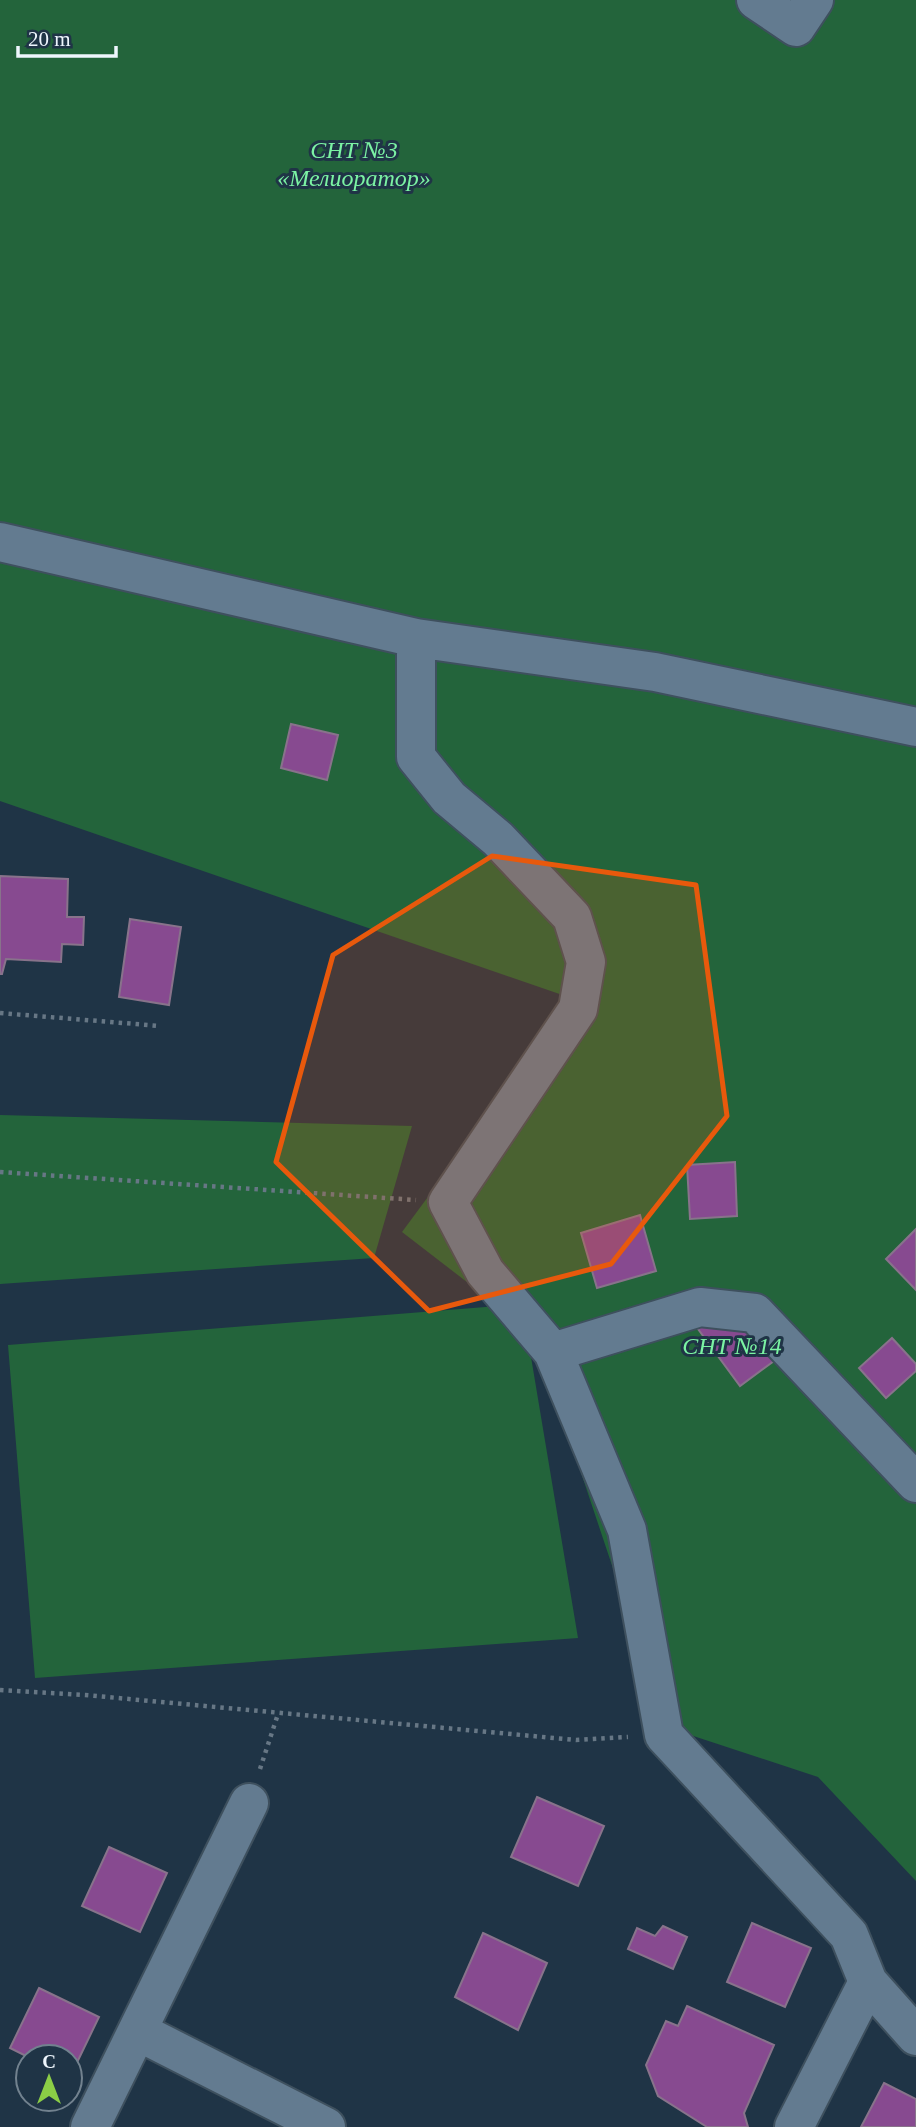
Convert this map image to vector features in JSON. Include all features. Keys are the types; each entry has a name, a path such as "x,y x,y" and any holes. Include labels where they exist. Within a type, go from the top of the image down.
{"street":[{"path":"756,0 805,13"},
{"path":"0,542 416,638 654,672 916,727"},
{"path":"416,638 416,757 449,798 498,839 572,917 586,962 578,1009 448,1202 485,1272 553,1352 627,1530 664,1735 849,1935 868,1983 916,2036"},
{"path":"553,1352 700,1307 755,1313 916,1483"},
{"path":"90,2127 248,1803"},
{"path":"794,2127 868,1983"},
{"path":"137,2031 326,2127"}],"path":[{"path":"0,1013 160,1026"},
{"path":"0,1172 448,1202"},
{"path":"0,1690 85,1695 576,1740 664,1735"},
{"path":"248,1803 278,1713"}],"highlighted area":[{"path":"492,856 696,885 727,1116 611,1264 429,1311 276,1162 333,955"}],"green space":[{"path":"0,0 916,0 916,1881 818,1777 666,1727 534,1332 526,1327 578,1638 35,1678 8,1345 498,1306 402,1232 574,999 0,801"},
{"path":"0,1115 412,1126 374,1258 0,1284"}],"building":[{"path":"291,724 338,735 327,780 281,768"},
{"path":"0,876 68,879 67,917 84,917 83,945 62,944 61,962 6,959 0,974"},
{"path":"130,919 181,927 169,1005 119,997"},
{"path":"735,1162 737,1216 690,1219 687,1165"},
{"path":"640,1215 656,1271 597,1288 581,1233"},
{"path":"916,1229 916,1290 886,1259"},
{"path":"733,1303 774,1361 740,1386 698,1329"},
{"path":"892,1338 916,1364 916,1371 886,1398 859,1368"},
{"path":"537,1797 604,1826 578,1886 511,1857"},
{"path":"109,1847 167,1873 140,1932 82,1906"},
{"path":"752,1923 811,1948 785,2007 727,1982"},
{"path":"663,1926 687,1937 673,1969 628,1949 637,1928 655,1936"},
{"path":"483,1933 547,1963 518,2030 455,1997"},
{"path":"39,1988 99,2017 84,2048 84,2043 14,2043 14,2050 10,2048"},
{"path":"687,2006 774,2045 744,2113 748,2127 707,2127 658,2096 646,2065 666,2021 678,2026"},
{"path":"884,2083 916,2099 916,2127 861,2127"}],"park label":[{"name":"СНТ №3 «Мелиоратор»","path":"354,164"},
{"name":"СНТ №14","path":"732,1346"}]}
